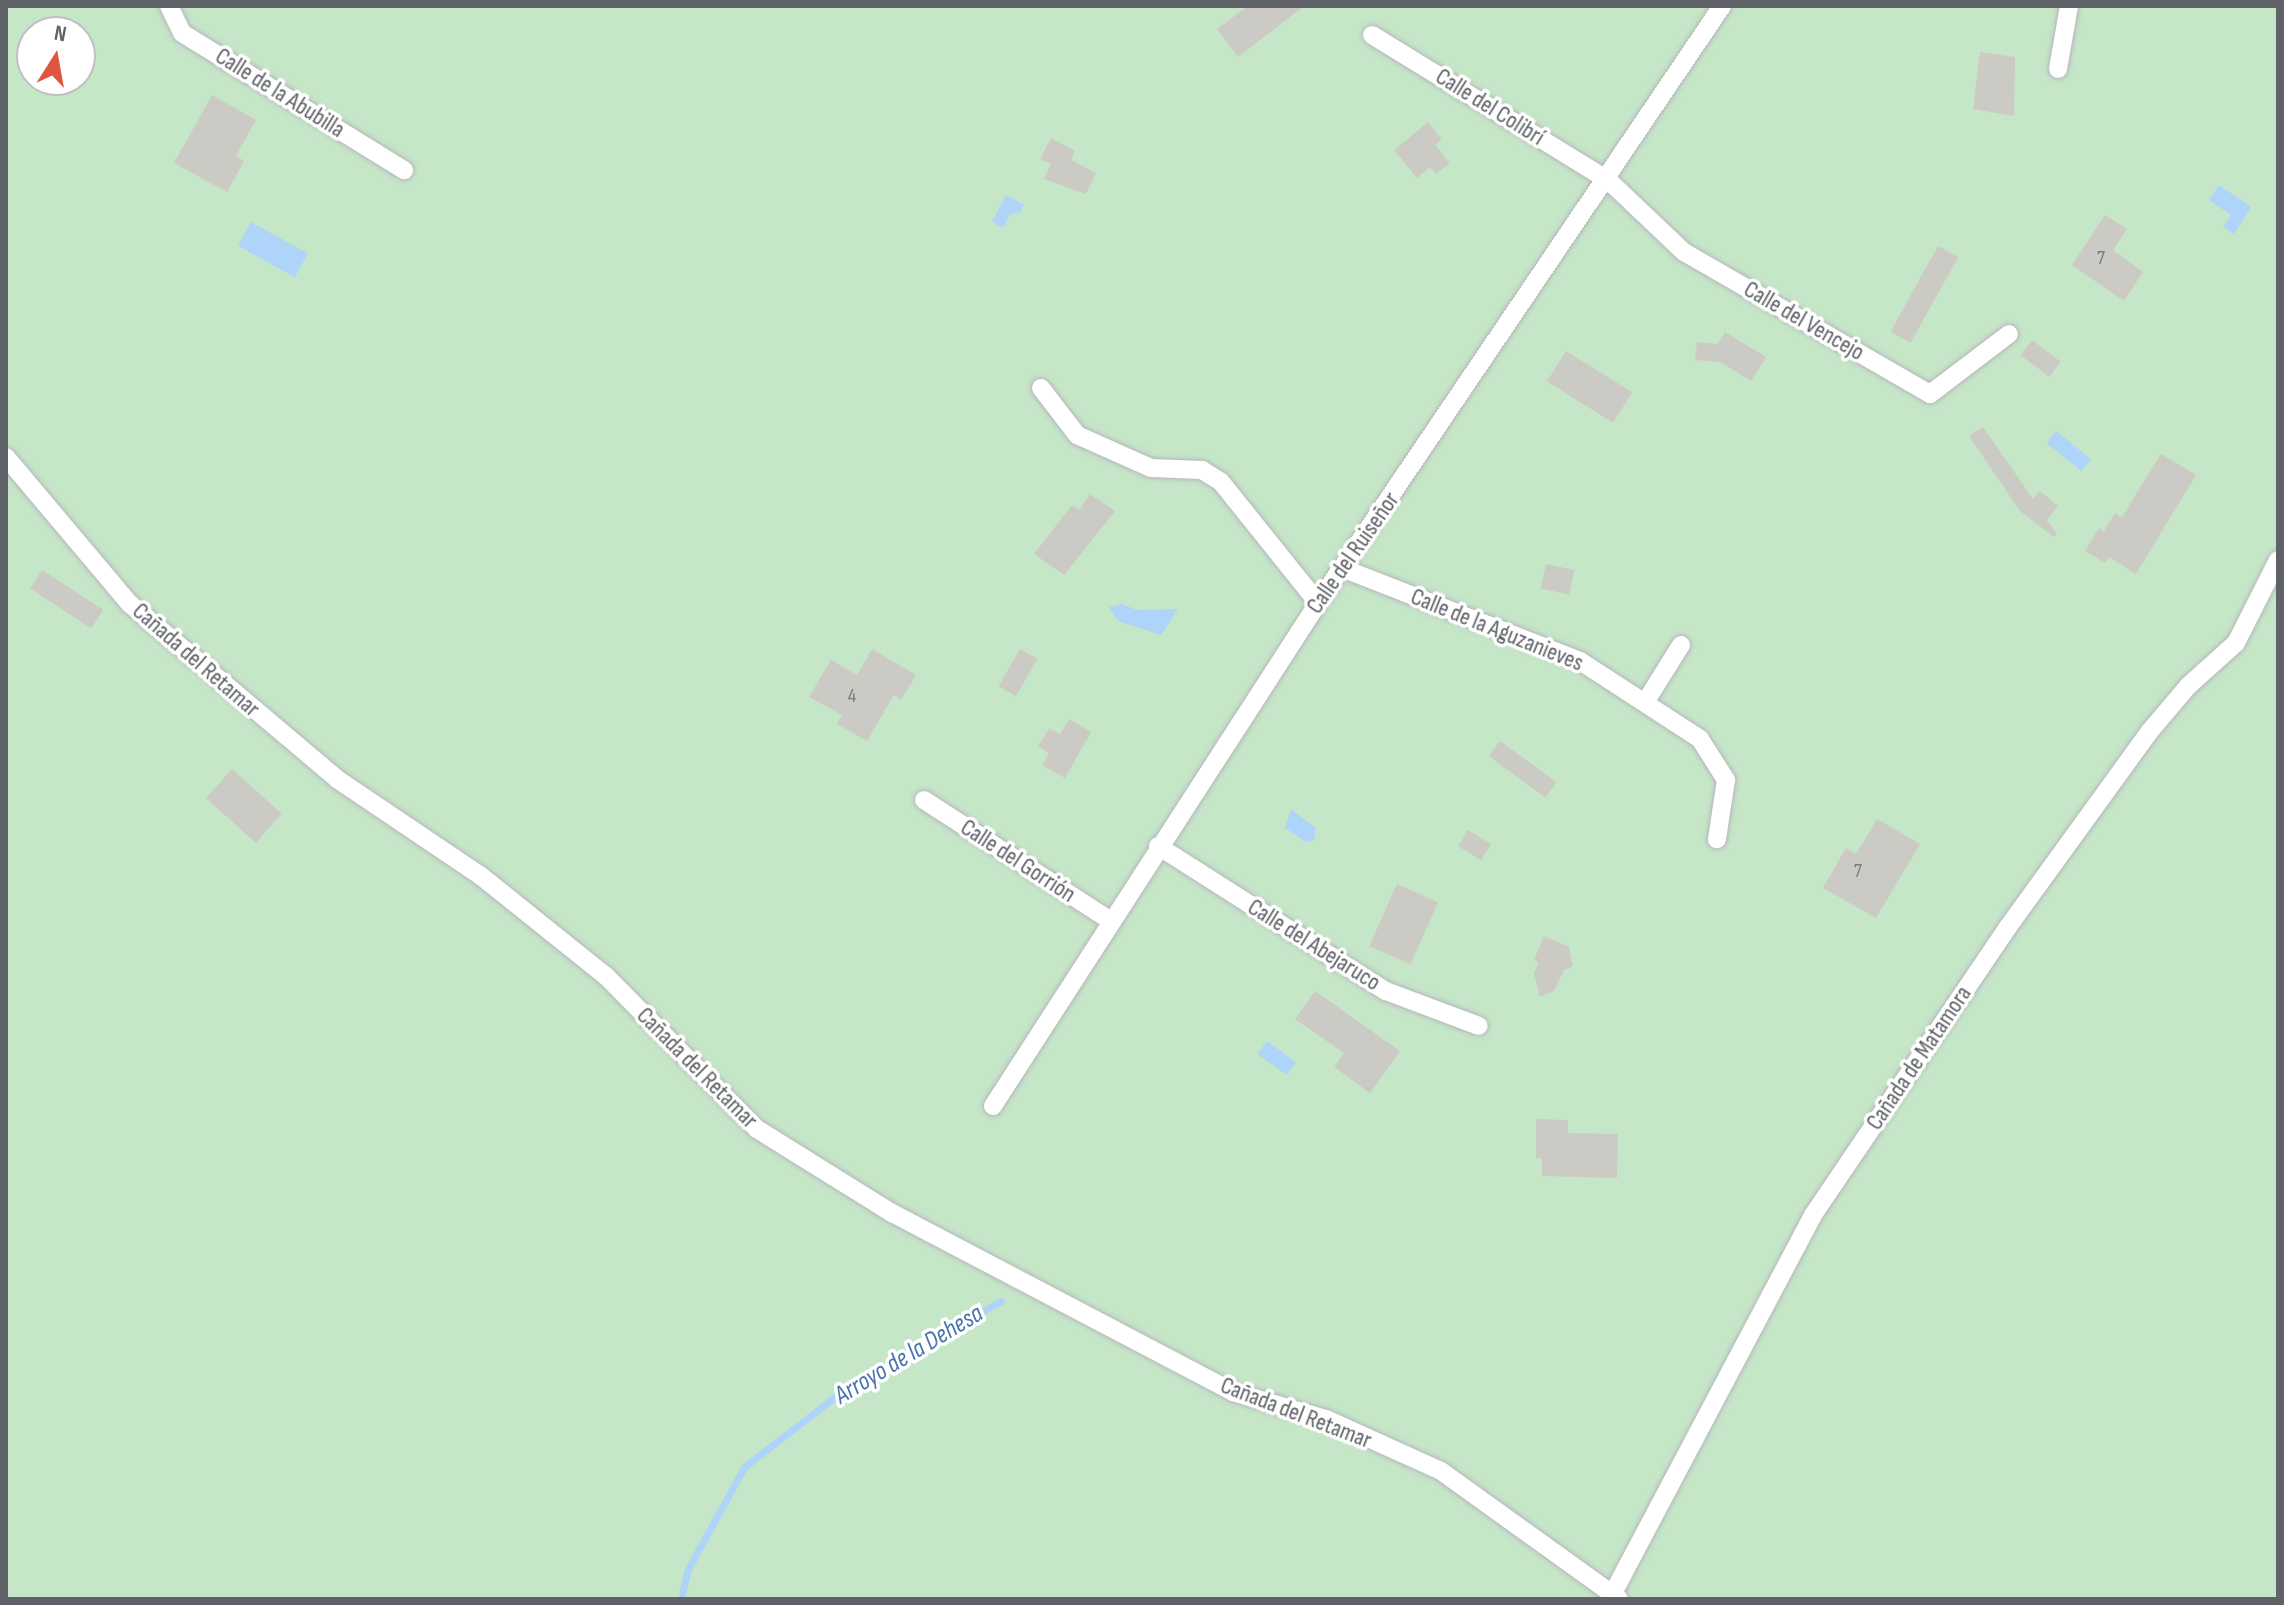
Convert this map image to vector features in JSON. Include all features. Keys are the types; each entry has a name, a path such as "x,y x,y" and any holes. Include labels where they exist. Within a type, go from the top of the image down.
{"street":[{"name":"Calle de la Abubilla","path":"169,6 182,33 404,170"},
{"name":"Calle del Ruiseñor","path":"993,1106 1158,846 1318,603 1608,180 1722,6"},
{"path":"2058,69 2069,6"},
{"name":"Calle del Colibrí","path":"1372,35 1608,180"},
{"name":"Calle del Vencejo","path":"1608,180 1684,252 1930,394 2009,334"},
{"path":"1041,388 1077,435 1151,468 1202,470 1221,482 1318,603"},
{"name":"Cañada del Retamar","path":"6,457 130,604 337,779 481,876 606,976 757,1129 892,1213 1233,1392 1326,1419 1441,1471 1616,1596"},
{"name":"Cañada de Matamora","path":"1616,1596 1813,1215 2008,927 2150,731 2188,686 2236,643 2278,560"},
{"name":"Calle de la Aguzanieves","path":"1344,569 1580,661 1646,701 1700,739 1726,780 1717,839"},
{"path":"1646,701 1681,645"},
{"name":"Calle del Gorrión","path":"924,800 1111,921"},
{"name":"Calle del Abejaruco","path":"1158,846 1386,991 1479,1026"}],"green space":[{"path":"6,6 2278,6 2278,1599 6,1599"}],"water":[{"path":"2219,185 2251,207 2234,234 2223,227 2231,215 2209,200"},
{"path":"1006,195 1024,205 1020,212 1010,214 1003,228 992,222"},
{"path":"251,222 308,254 295,277 238,246"},
{"path":"2056,431 2091,459 2082,471 2047,443"},
{"path":"1122,604 1137,610 1178,609 1161,635 1118,621 1109,607"},
{"path":"1291,809 1316,828 1314,840 1306,842 1285,828"},
{"path":"1267,1041 1296,1062 1287,1075 1258,1054"}],"building":[{"path":"1248,6 1304,6 1238,57 1217,29"},
{"path":"1980,52 2015,57 2014,116 1973,109"},
{"path":"212,95 256,120 236,156 244,161 227,192 174,163"},
{"path":"1428,122 1442,139 1435,145 1450,163 1436,174 1430,167 1417,178 1394,150"},
{"path":"1051,138 1075,151 1071,160 1096,173 1086,194 1044,179 1051,164 1040,159"},
{"path":"2105,215 2127,229 2113,250 2143,272 2124,301 2072,265"},
{"path":"1938,246 1958,257 1911,343 1890,332"},
{"path":"1725,332 1766,357 1751,381 1720,362 1695,360 1697,342 1718,344"},
{"path":"2032,340 2061,362 2049,377 2021,355"},
{"path":"1566,351 1632,392 1613,423 1547,382"},
{"path":"1983,427 2033,499 2040,491 2058,506 2047,520 2057,534 2054,537 2020,511 1969,436"},
{"path":"2161,454 2196,475 2136,574 2109,557 2105,563 2085,551 2099,528 2104,531 2115,513 2122,517"},
{"path":"1090,494 1115,511 1064,575 1034,554 1072,505 1079,510"},
{"path":"1546,564 1574,570 1569,594 1541,588"},
{"path":"42,570 103,610 91,628 30,588"},
{"path":"872,649 916,675 901,700 894,695 867,741 837,724 842,715 809,697 831,660 857,675"},
{"path":"1020,649 1037,659 1016,696 998,686"},
{"path":"1069,719 1091,732 1065,778 1042,765 1049,753 1038,747 1049,728 1060,734"},
{"path":"1500,741 1557,782 1545,798 1489,756"},
{"path":"232,769 282,814 256,843 206,798"},
{"path":"1877,819 1920,844 1876,918 1823,888 1846,848 1856,854"},
{"path":"1468,830 1491,844 1481,860 1458,846"},
{"path":"1397,884 1438,902 1410,964 1369,946"},
{"path":"1544,936 1569,947 1573,966 1564,970 1554,991 1540,997 1534,973 1539,962 1534,960"},
{"path":"1315,991 1400,1051 1370,1093 1334,1067 1344,1053 1295,1019"},
{"path":"1536,1119 1568,1120 1568,1133 1618,1134 1617,1178 1542,1176 1542,1158 1536,1158"}],"waterway":[{"name":"Arroyo de la Dehesa","path":"681,1599 688,1569 744,1467 853,1383 1001,1301"}]}
